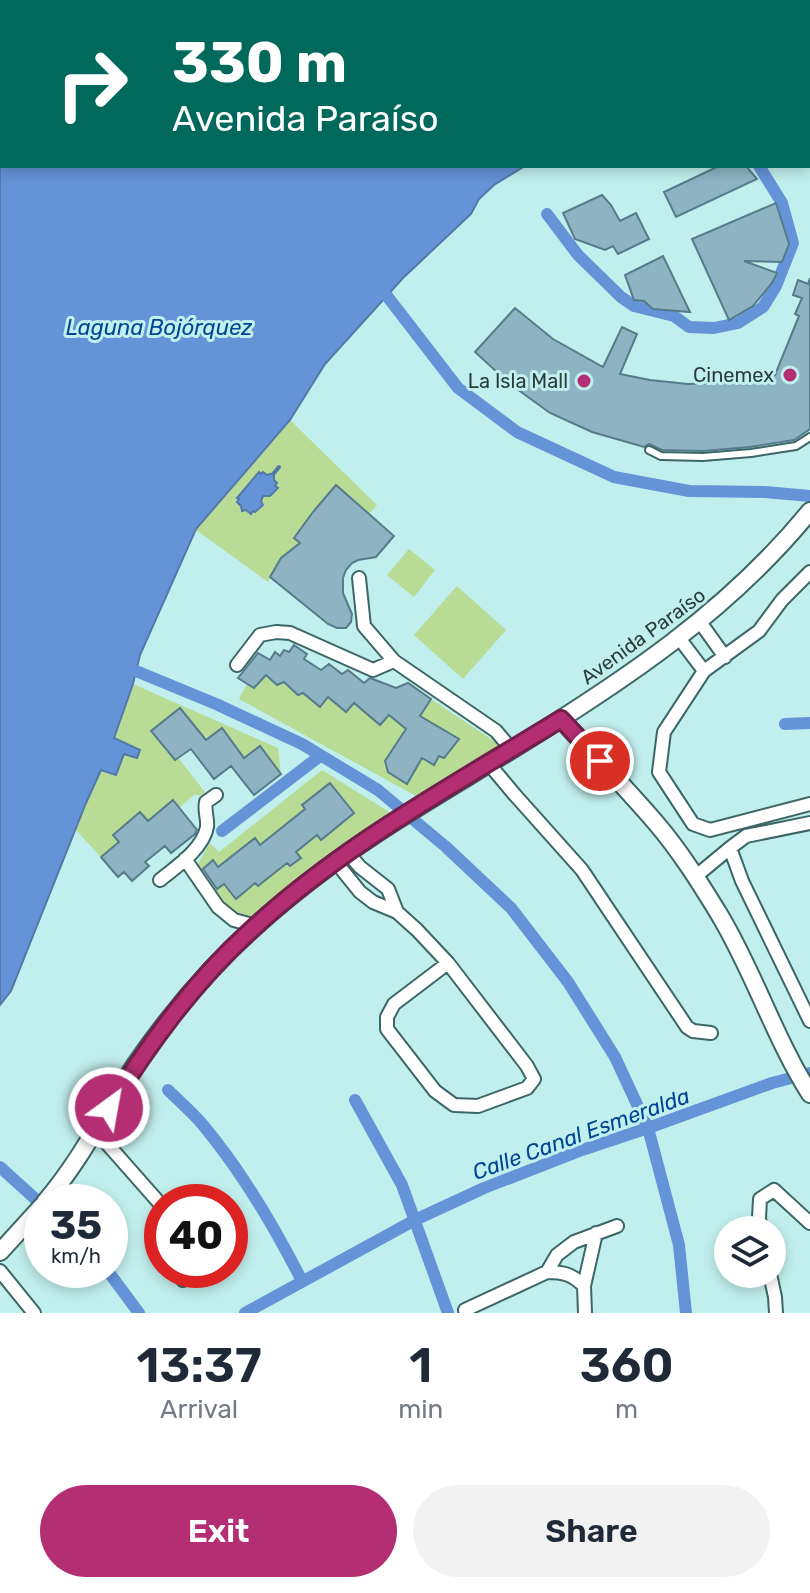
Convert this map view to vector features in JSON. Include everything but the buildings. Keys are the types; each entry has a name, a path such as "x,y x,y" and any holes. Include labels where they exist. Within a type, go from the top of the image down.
{"street":[{"name":"Avenida Paraíso","path":"58,1184 161,1029 198,984 256,926 341,857 561,719 679,638 766,561 805,518"},
{"path":"810,572 782,600 759,631 704,671 664,732 659,772 693,824 710,830 810,804"},
{"path":"359,578 364,626 394,661 496,731 512,750"},
{"path":"700,622 725,657"},
{"path":"237,665 260,635 276,632 290,633 373,670 394,661"},
{"path":"679,638 704,671"},
{"path":"561,719 658,825 695,877 743,959 809,1093"},
{"path":"489,764 582,870 687,1027 693,1031 711,1033"},
{"path":"160,880 204,839 208,824 204,810 206,802 216,795"},
{"path":"695,877 746,836 810,823"},
{"path":"730,848 742,881 810,1021"},
{"path":"341,857 360,867 388,889 397,912"},
{"path":"341,857 360,892 373,902 397,912 448,963 527,1066 534,1079 527,1088 478,1106 454,1105 435,1091 387,1029 387,1017 394,1004 448,963"},
{"path":"185,859 218,907 234,920 256,926"},
{"path":"95,1130 144,1186"},
{"path":"759,1216 760,1199 774,1190 810,1223"},
{"name":"Avenida Paraíso","path":"0,1252 24,1226"},
{"path":"547,1272 557,1255 574,1242 617,1226"},
{"path":"585,1313 584,1286 596,1233"},
{"path":"0,1271 34,1313"},
{"path":"465,1310 547,1272 564,1272 584,1286"},
{"path":"773,1288 776,1313"}],"lane":[{"path":"649,450 661,456 703,457 796,446 810,437"}],"green space":[{"path":"290,420 377,505 369,514 336,485 313,512 354,547 293,548 283,557 294,568 277,566 268,582 196,530"},
{"path":"409,549 435,570 414,597 387,575"},
{"path":"457,586 506,630 463,679 414,635"},
{"path":"266,675 284,682 298,695 303,693 320,707 328,697 346,712 354,703 380,725 389,715 411,729 431,699 503,747 416,796 239,699 247,684 254,688"},
{"path":"133,684 278,748 281,774 260,746 244,758 222,729 209,738 203,737 179,708 151,731 175,760 179,759 205,792 200,796 195,794 179,808 172,801 148,821 140,813 113,835 119,842 101,857 75,829 101,769 124,753 136,758 140,750 114,739"},
{"path":"322,770 394,815 258,917 232,912 215,891 224,884 236,899 287,863 290,866 300,858 296,852 317,835 322,840 354,813 329,783 302,805 305,809 260,845 255,838 218,867 213,861 200,871 196,867 210,843 219,852"}],"water":[{"name":"Laguna Bojórquez","path":"0,168 522,168 494,185 479,199 471,214 403,278 325,364 290,420 196,529 140,655 114,738 140,750 137,758 124,754 116,775 101,770 11,991 0,1005"},
{"path":"259,472 267,475 274,473 278,488 270,496 263,496 263,505 251,514 242,511 237,498"}],"waterway":[{"path":"547,214 578,255 634,306 674,316 689,327 714,328 738,323 763,307 776,286 793,243 782,203 760,168"},
{"path":"387,296 458,388 517,432 614,477 689,491 810,496"},
{"path":"274,473 279,467"},
{"path":"136,671 302,744 378,790 446,847 511,908 568,982 615,1057 648,1128 679,1245 686,1313"},
{"path":"785,724 810,723"},
{"path":"222,831 320,756"},
{"name":"Calle Canal Esmeralda","path":"245,1313 415,1220 484,1188 582,1150 772,1083 810,1073"},
{"path":"168,1090 199,1120 245,1181 302,1281"},
{"path":"355,1100 402,1185 448,1313"},
{"path":"0,1167 24,1189"},
{"path":"120,1288 139,1313"}],"place":[{"name":"Cinemex","path":"790,375"},
{"name":"La Isla Mall","path":"584,381"}],"route":[{"path":"109,1108 148,1047 198,984 250,931 340,857 561,719 600,761"}]}
